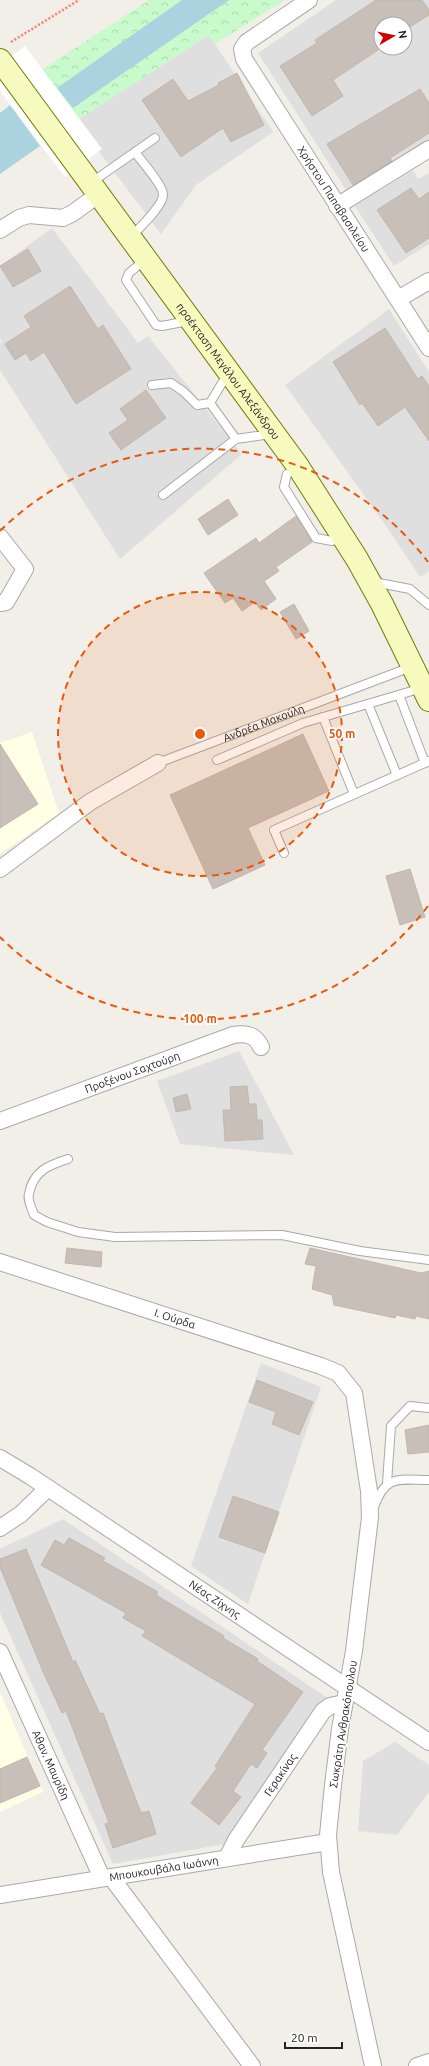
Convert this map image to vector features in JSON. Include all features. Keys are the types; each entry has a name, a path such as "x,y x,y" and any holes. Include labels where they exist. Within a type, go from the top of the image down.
{"main road":[{"name":"προέκταση Μεγάλου Αλεξάνδρου","path":"3,56 89,181 230,371 325,506 369,581 427,691"}],"street":[{"name":"Χρήστου Παπαβασιλείου","path":"309,0 247,42 242,49 244,59 247,66 429,348"},
{"path":"338,206 429,150"},
{"path":"0,230 19,218 29,215 63,218 73,213 89,181"},
{"path":"398,299 429,281"},
{"path":"0,537 25,568 6,602 0,603"},
{"name":"Ανδρέα Μακούλη","path":"0,869 90,802 158,763"},
{"name":"Προξένου Σαχτούρη","path":"0,1121 233,1036 248,1034 258,1040 261,1047"},
{"name":"Ι. Ούρδα","path":"0,1262 322,1366 338,1373 347,1382"},
{"name":"Σωκράτη Ανθρακόπουλου","path":"347,1382 354,1393 357,1408 369,1491 370,1517 354,1651 334,1778 328,1842 331,1872 373,2066"},
{"name":"Νέας Ζίχνης","path":"0,1458 48,1488 346,1696 429,1742"},
{"path":"0,1528 20,1514 48,1488"},
{"name":"Αθαν. Μαυρίδη","path":"0,1652 106,1878 252,2066"},
{"name":"Γερακίνας","path":"227,1858 236,1840 323,1711 346,1696"},
{"name":"Μπουκουβάλα Ιωάννη","path":"0,1895 328,1842"},
{"path":"417,2066 429,2062"}],"lane":[{"path":"89,181 155,138"},
{"path":"131,237 160,204 164,196 162,189 135,152"},
{"path":"146,258 129,273 126,280 153,322 162,326 192,320"},
{"path":"152,385 171,383 184,392 196,405 210,403 230,371"},
{"path":"210,403 236,439"},
{"path":"163,495 236,439 275,433"},
{"path":"286,474 284,487 316,538 332,541"},
{"path":"369,581 410,589 429,605"},
{"name":"Ανδρέα Μακούλη","path":"158,763 414,666"},
{"path":"218,760 303,723 399,695 427,691"},
{"path":"284,853 274,830 427,762 399,695"},
{"path":"368,704 397,775"},
{"path":"323,717 354,794"},
{"path":"68,1159 48,1165 36,1177 28,1194 34,1215 47,1222 78,1232 115,1237 282,1235 360,1251 429,1260"},
{"path":"370,1517 379,1493 387,1483 391,1426 410,1406 429,1408"},
{"path":"387,1483 398,1480 429,1480"}],"path":[{"path":"3,56 79,0"}],"shaded area":[{"path":"336,0 429,0 429,141 348,193 258,53"},
{"path":"209,35 273,132 196,185 161,234 76,121"},
{"path":"413,170 418,179 429,173 429,244 394,266 355,206"},
{"path":"52,228 138,343 148,336 242,454 120,559 0,370 0,343 2,342 0,339 0,266"},
{"path":"389,309 429,372 429,571 420,577 384,523 285,385"},
{"path":"32,732 59,813 0,854 0,743"},
{"path":"239,1051 294,1155 180,1144 157,1081"},
{"path":"261,1363 321,1387 248,1604 191,1566"},
{"path":"63,1519 326,1697 225,1844 113,1864 0,1613 0,1549"},
{"path":"0,1692 43,1792 0,1812"},
{"path":"395,1742 429,1765 429,1792 397,1835 358,1831 363,1761"}],"green space":[{"path":"149,0 285,0 215,44 209,35 76,121 40,71"}],"water":[{"path":"182,0 229,0 73,108 57,88"},
{"path":"10,105 40,146 0,174 0,113"}],"pier":[{"path":"25,46 102,149 65,177 0,91 0,65"}],"building":[{"path":"376,0 422,0 429,10 429,15 413,25 413,16 373,16 373,53 333,80 343,96 312,116 280,66 317,43 315,40"},
{"path":"237,73 264,125 231,142 223,128 181,157 142,100 173,79 188,101 219,85 218,83"},
{"path":"420,89 429,103 429,133 390,158 392,161 353,185 327,144"},
{"path":"411,188 419,199 429,192 429,238 406,253 377,210"},
{"path":"28,249 41,271 13,287 0,266"},
{"path":"70,286 98,329 103,325 131,369 76,404 44,352 31,361 26,353 15,360 5,344 31,327 24,316"},
{"path":"385,328 418,379 422,376 429,386 429,441 405,407 378,426 362,403 360,405 333,362"},
{"path":"146,390 166,418 121,450 109,433 128,420 120,409"},
{"path":"228,499 238,515 208,535 198,519"},
{"path":"296,516 312,542 276,567 279,571 264,581 276,599 261,610 255,602 242,611 233,598 225,603 204,573 256,538 259,543"},
{"path":"294,604 309,631 296,639 280,612"},
{"path":"303,734 329,791 248,828 265,865 213,889 170,795"},
{"path":"0,744 38,804 0,828"},
{"path":"410,869 425,917 400,925 386,876"},
{"path":"247,1086 249,1104 256,1104 257,1120 262,1120 263,1139 225,1141 223,1110 231,1110 230,1087"},
{"path":"187,1094 191,1109 176,1112 173,1098"},
{"path":"67,1248 102,1252 101,1267 65,1263"},
{"path":"310,1248 421,1273 429,1271 429,1319 416,1316 415,1319 396,1315 395,1318 334,1305 332,1295 312,1289 316,1266 305,1264"},
{"path":"257,1380 313,1402 299,1435 272,1424 276,1412 249,1402"},
{"path":"429,1425 429,1452 408,1454 405,1430"},
{"path":"233,1496 279,1512 265,1553 219,1537"},
{"path":"69,1538 105,1558 103,1561 158,1592 156,1595 224,1636 223,1638 258,1659 257,1661 303,1692 262,1750 267,1753 257,1768 251,1764 233,1791 241,1797 219,1825 191,1803 217,1768 215,1766 255,1704 142,1636 146,1631 123,1618 126,1613 41,1565 55,1540 64,1545"},
{"path":"26,1549 73,1662 75,1660 100,1714 103,1713 141,1813 149,1811 156,1834 113,1848 105,1824 109,1823 66,1711 62,1713 44,1674 0,1567 0,1559"},
{"path":"27,1757 40,1786 0,1803 0,1769"}]}
